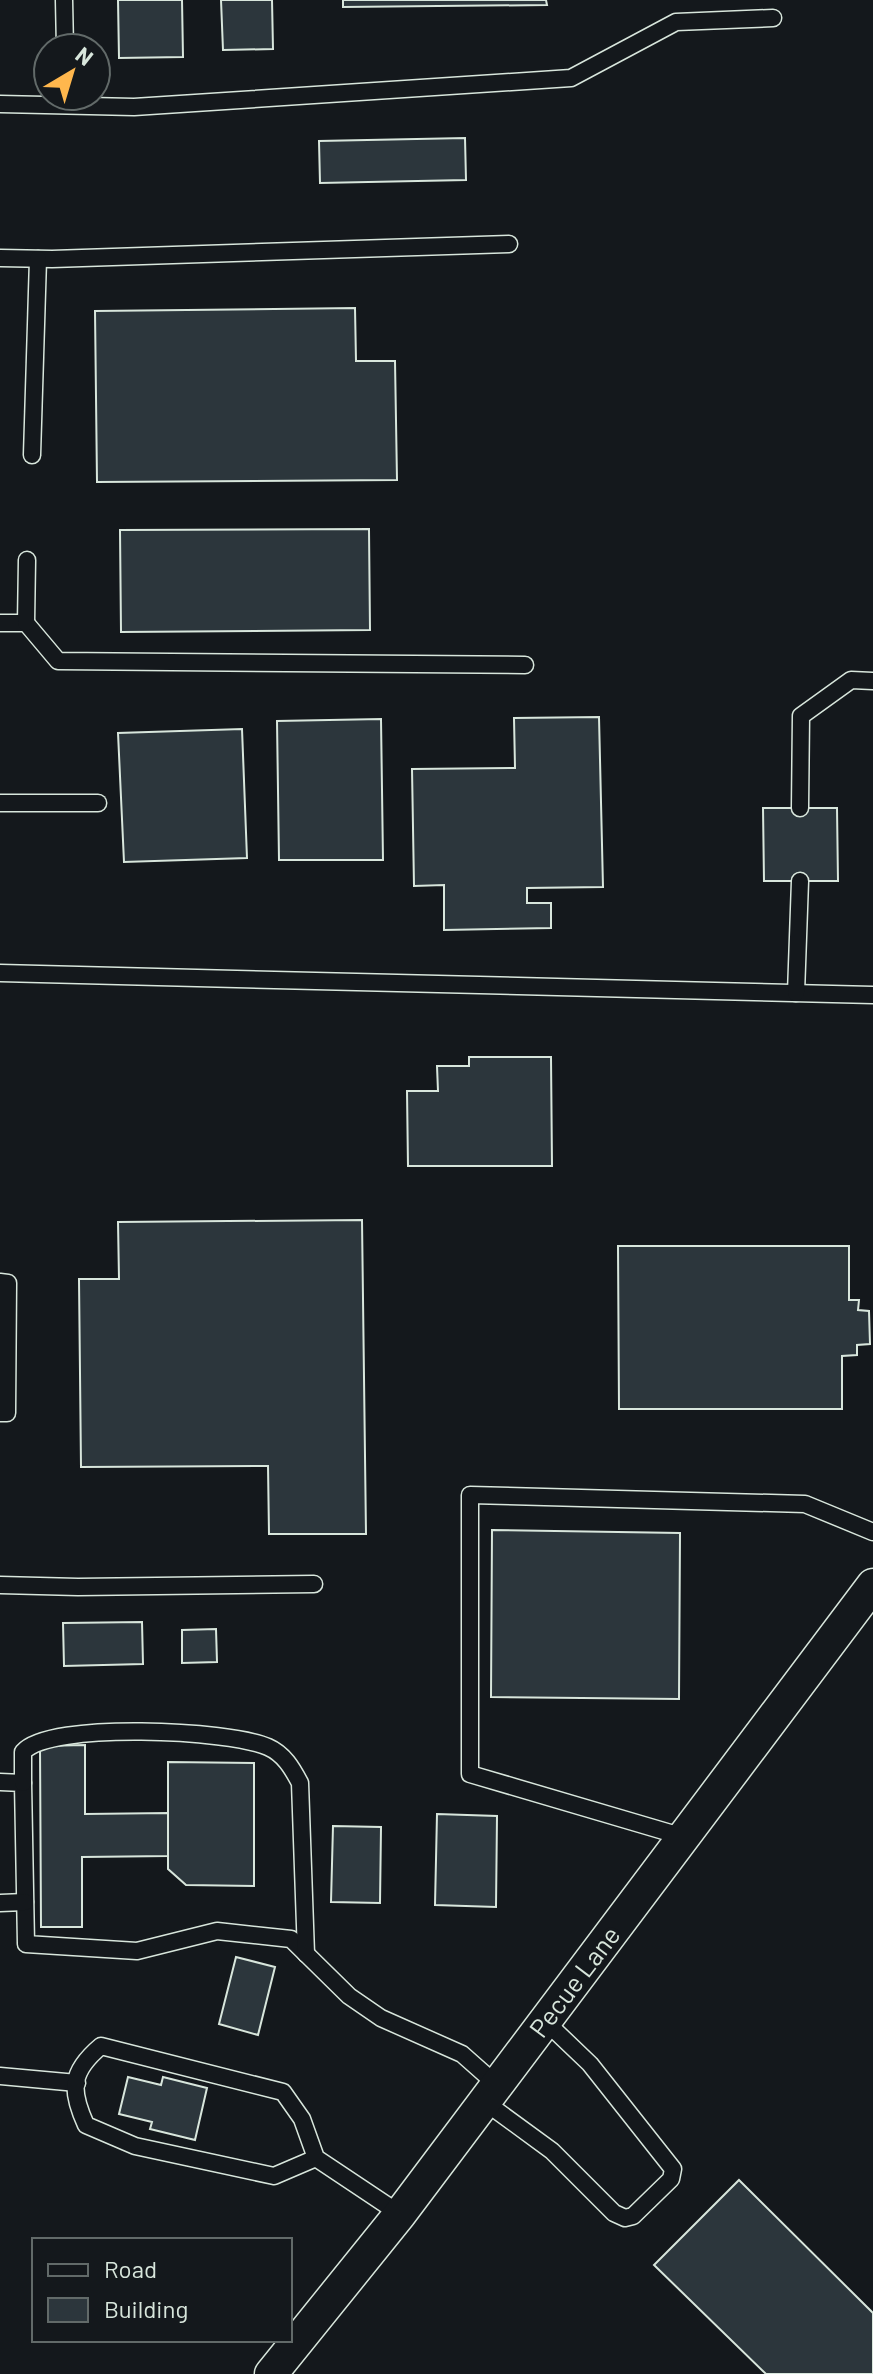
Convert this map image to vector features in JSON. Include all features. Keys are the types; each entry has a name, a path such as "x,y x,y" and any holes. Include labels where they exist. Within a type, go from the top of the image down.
{"street":[{"name":"Pecue Lane","path":"271,2374 400,2214 873,1585"}],"lane":[{"path":"64,0 65,32"},
{"path":"112,105 134,107 571,78 676,22 773,18"},
{"path":"0,104 32,103"},
{"path":"0,258 509,244"},
{"path":"32,455 38,259"},
{"path":"27,560 26,623 58,661 525,665"},
{"path":"0,623 26,623"},
{"path":"800,808 801,716 851,680 873,681"},
{"path":"0,803 98,803"},
{"path":"796,993 800,881"},
{"path":"0,973 873,995"},
{"path":"0,1282 8,1283 7,1413 0,1413"},
{"path":"684,1837 470,1774 470,1495 805,1504 873,1532"},
{"path":"0,1585 314,1584"},
{"path":"306,1954 300,1783 289,1762 269,1747 230,1737 164,1731 99,1733 48,1740 29,1745 23,1752 26,1944 137,1951 217,1931 291,1939 306,1954 349,1996 381,2018 462,2054 491,2093 614,2213 625,2218 633,2216 671,2179 673,2169 590,2064 545,2021"},
{"path":"0,1782 23,1783"},
{"path":"0,1903 25,1902"},
{"path":"316,2158 274,2176 135,2146 86,2125 74,2098 82,2062 101,2046 283,2092 302,2119 316,2158 400,2214"},
{"path":"0,2076 77,2083"}],"building":[{"path":"118,0 182,0 183,57 119,58"},
{"path":"221,0 272,0 273,49 223,50"},
{"path":"343,0 546,0 547,5 343,7"},
{"path":"465,138 466,180 320,183 319,141"},
{"path":"355,308 356,361 395,361 397,480 97,482 95,311"},
{"path":"369,529 370,630 121,632 120,530"},
{"path":"599,717 603,887 527,888 527,903 551,903 551,928 444,930 444,885 414,886 412,769 515,768 514,718"},
{"path":"381,719 383,860 279,860 277,721"},
{"path":"242,729 247,858 124,862 118,733"},
{"path":"763,808 837,808 838,881 764,881"},
{"path":"469,1057 551,1057 552,1166 408,1166 407,1091 438,1091 437,1066 469,1066"},
{"path":"362,1220 366,1534 269,1534 268,1466 81,1467 79,1279 119,1279 118,1222"},
{"path":"618,1246 849,1246 849,1300 859,1300 858,1310 869,1311 870,1344 857,1345 857,1355 842,1356 842,1409 619,1409"},
{"path":"492,1530 680,1533 679,1699 491,1697"},
{"path":"142,1622 143,1664 64,1666 63,1623"},
{"path":"216,1629 217,1662 182,1663 182,1630"},
{"path":"85,1745 85,1814 168,1813 168,1856 82,1857 82,1927 41,1927 40,1746"},
{"path":"168,1762 254,1763 254,1886 186,1885 168,1869"},
{"path":"437,1814 497,1816 496,1907 435,1905"},
{"path":"333,1826 381,1827 380,1903 331,1902"},
{"path":"236,1957 275,1967 258,2035 219,2024"},
{"path":"128,2077 161,2085 163,2077 207,2088 195,2140 150,2129 152,2122 119,2114"},
{"path":"739,2180 873,2313 873,2374 766,2374 654,2265"}]}
